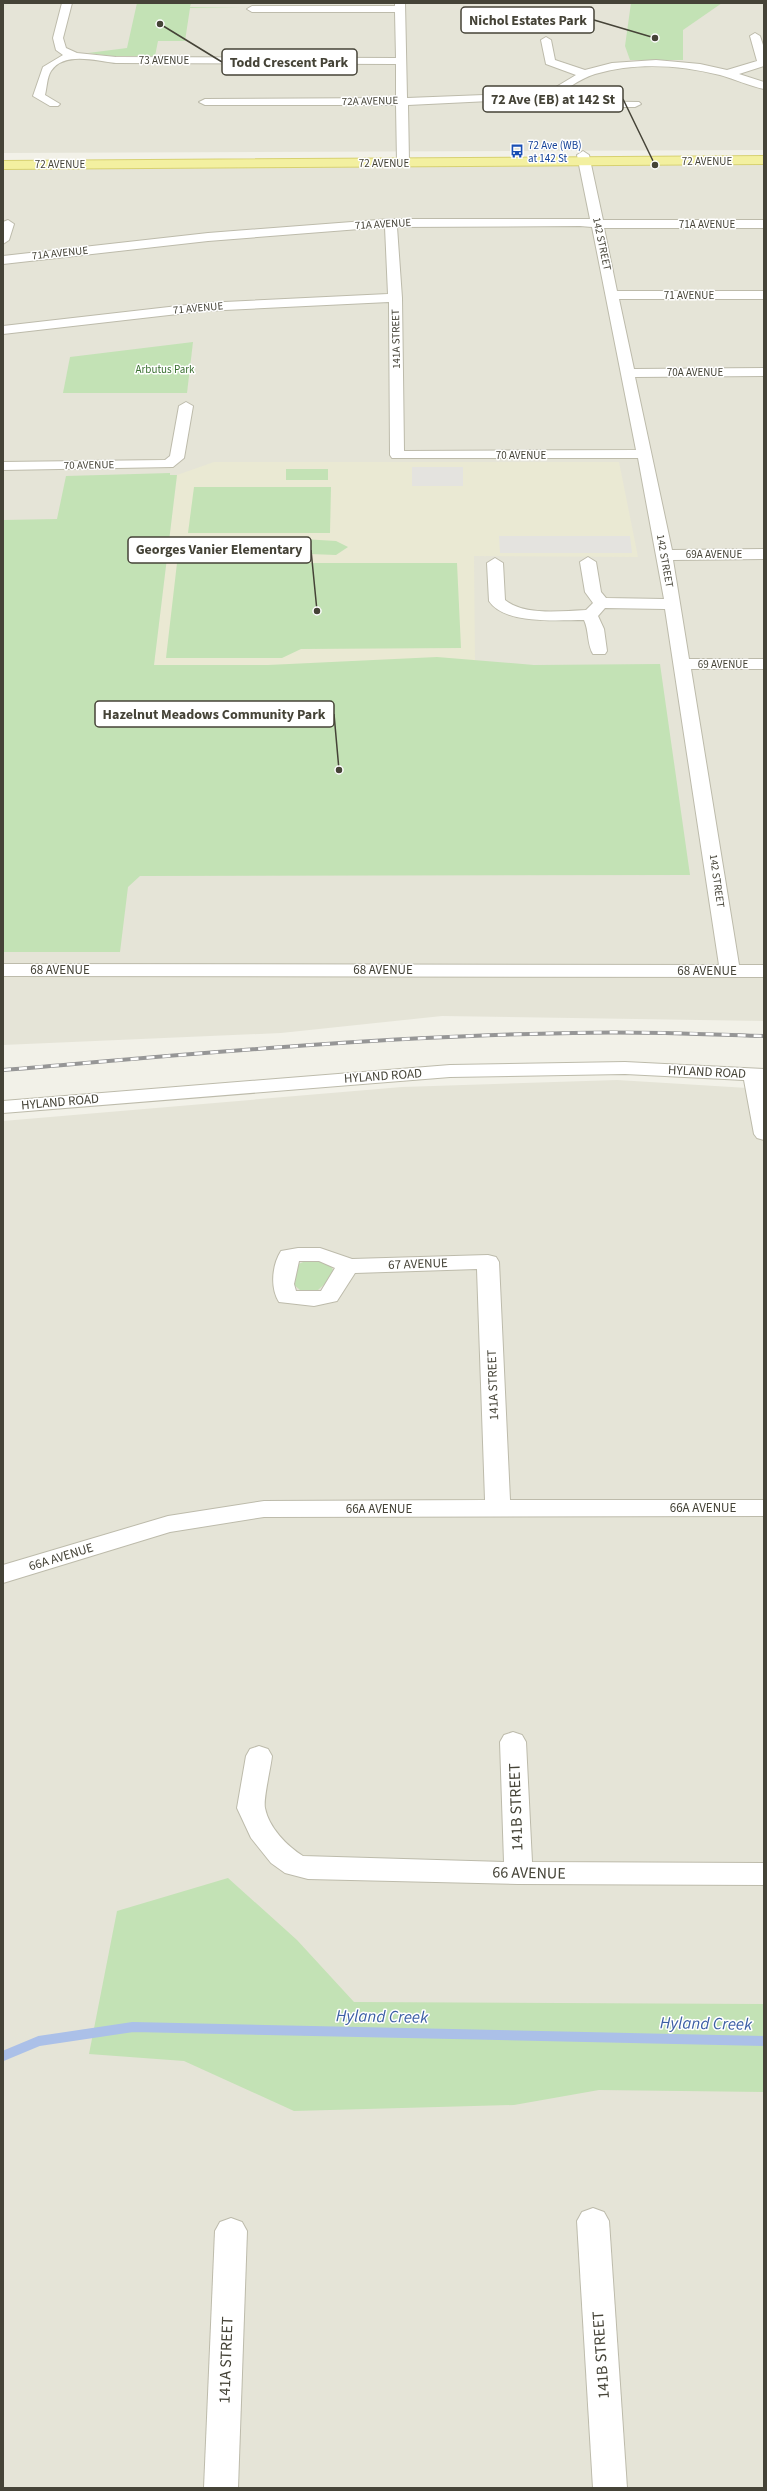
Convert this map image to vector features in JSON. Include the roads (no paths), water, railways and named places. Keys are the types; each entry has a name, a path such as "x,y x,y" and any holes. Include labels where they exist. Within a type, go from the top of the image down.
{"main road":[{"name":"72 AVENUE","path":"584,158 764,154"},
{"name":"72 AVENUE","path":"3,157 403,159"},
{"name":"72 AVENUE","path":"3,164 584,158 764,160"}],"street":[{"path":"67,3 58,43 61,50 71,55"},
{"path":"250,22 252,6 400,6 403,159"},
{"path":"730,73 754,67 763,62 755,36"},
{"path":"546,40 550,62 585,74"},
{"path":"54,104 39,96 46,67 54,61 71,55"},
{"name":"73 AVENUE","path":"71,55 129,60 401,60"},
{"name":"72A AVENUE","path":"205,102 402,101 534,96 565,86 585,74 612,67 653,64 691,65 730,73 764,86"},
{"name":"72A AVENUE","path":"534,96 565,104 635,104"},
{"name":"142 STREET","path":"584,158 613,295 626,373 645,454 665,555 730,971"},
{"name":"71A AVENUE","path":"3,260 208,237 391,223 764,224"},
{"name":"141A STREET","path":"391,223 395,298 397,455"},
{"path":"3,240 8,224"},
{"name":"71 AVENUE","path":"613,295 764,295"},
{"name":"71 AVENUE","path":"3,330 204,307 395,298"},
{"name":"70A AVENUE","path":"626,373 764,372"},
{"name":"70 AVENUE","path":"3,466 160,464 174,462 177,458 186,406"},
{"name":"70 AVENUE","path":"397,455 645,454"},
{"name":"69A AVENUE","path":"665,555 764,554"},
{"path":"588,562 593,592 601,603"},
{"path":"495,563 497,602 500,606 520,613 590,615 601,603 672,604"},
{"path":"590,615 596,629 598,651"},
{"name":"69 AVENUE","path":"683,664 764,664"},
{"name":"68 AVENUE","path":"3,970 764,971"},
{"name":"HYLAND ROAD","path":"3,1107 450,1071 610,1068 759,1075"},
{"path":"759,1075 764,1134"},
{"name":"141A STREET","path":"488,1262 498,1509"},
{"name":"67 AVENUE","path":"348,1266 488,1262"},
{"name":"66A AVENUE","path":"3,1574 168,1524 264,1509 764,1508"},
{"name":"141B STREET","path":"513,1742 518,1873"},
{"name":"66 AVENUE","path":"259,1756 251,1808 266,1838 281,1856 295,1865 308,1868 518,1873 764,1874"},
{"name":"141B STREET","path":"593,2221 610,2488"},
{"name":"141A STREET","path":"221,2488 231,2231"}],"waterway":[{"name":"Hyland Creek","path":"3,2056 39,2041 133,2027 764,2041"}],"railway":[{"path":"3,1070 288,1047 430,1038 597,1032 764,1036"}],"place":[{"name":"Todd Crescent Park","path":"160,24"},
{"name":"Nichol Estates Park","path":"655,38"},
{"name":"72 Ave (WB) at 142 St","path":"517,151"},
{"name":"72 Ave (EB) at 142 St","path":"655,165"},
{"name":"Georges Vanier Elementary","path":"317,611"},
{"name":"Hazelnut Meadows Community Park","path":"339,770"}],"park label":[{"name":"Arbutus Park","path":"165,369"}]}
